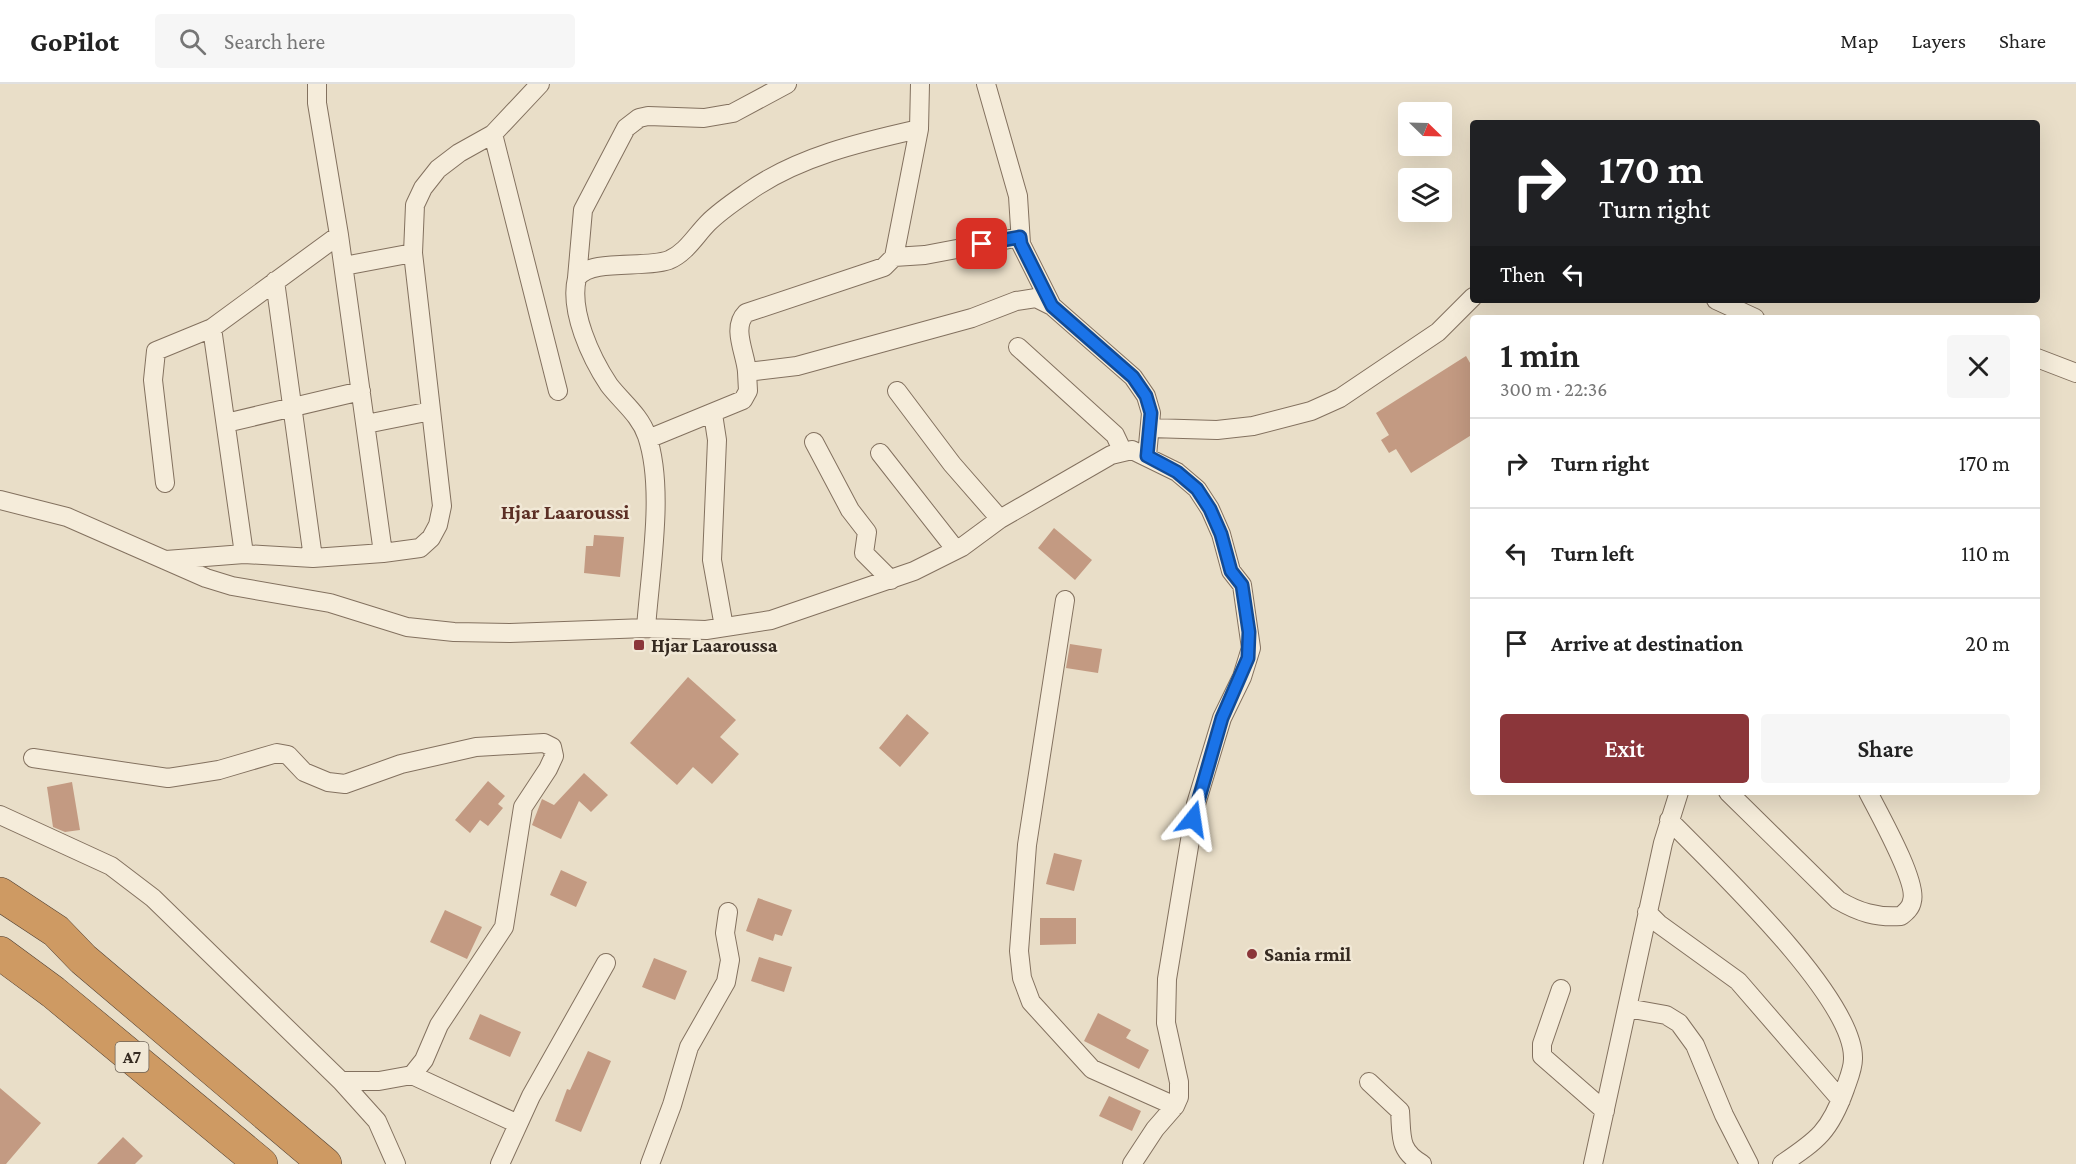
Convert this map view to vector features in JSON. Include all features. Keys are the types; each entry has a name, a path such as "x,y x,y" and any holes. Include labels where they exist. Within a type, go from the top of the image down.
{"highway":[{"path":"0,894 56,931 84,959"},
{"name":"A7","path":"0,910 84,959 325,1164"},
{"name":"A7","path":"0,953 54,992 261,1164"},
{"path":"0,961 54,992"}],"street":[{"path":"317,84 317,103 344,266 383,554"},
{"path":"646,628 656,473 648,439 632,410 610,386 584,339 575,293 583,210 626,128 633,121 648,116 704,118 733,113 787,84"},
{"path":"648,439 746,399 747,372 739,327 740,318 746,312 884,267 894,257 919,129 920,84"},
{"path":"986,84 1018,196 1021,244 1052,306"},
{"path":"165,560 244,554 313,558 383,554 420,548 438,525 442,506 413,253 415,205 423,188 438,169 493,134 536,86"},
{"path":"577,278 587,269 669,260 680,253 710,221 772,177 861,142 919,129"},
{"path":"493,134 558,391"},
{"path":"165,483 153,380 153,359 156,351 212,328 339,235"},
{"path":"894,257 925,255 1020,237"},
{"path":"344,266 413,253"},
{"path":"275,281 313,558"},
{"path":"747,372 797,366 972,318 1028,298 1036,298 1052,306 1133,377 1146,396 1151,413 1147,456"},
{"path":"1150,428 1217,430 1253,426 1311,411 1340,398 1438,332 1470,300"},
{"path":"1722,303 1748,315"},
{"path":"212,328 244,554"},
{"path":"1018,346 1115,435 1123,452"},
{"path":"2040,359 2076,373"},
{"path":"226,423 361,391"},
{"path":"897,391 952,464 1000,519"},
{"path":"366,424 431,411"},
{"path":"713,414 717,440 712,560 724,627"},
{"path":"814,442 850,510 867,532 864,553 891,580"},
{"path":"0,500 67,517 190,572 232,586 330,603 407,627 454,632 510,633 646,628 706,630 771,620 891,580 956,550 1000,519 1112,455 1132,450 1177,472 1197,489 1210,509 1221,534 1231,571 1242,585 1251,648 1238,686 1222,718 1193,819 1165,993 1166,1023 1180,1090 1175,1106 1155,1129 1132,1164"},
{"path":"880,453 956,550"},
{"path":"1065,600 1027,845 1020,942 1022,978 1031,1002 1092,1069 1175,1106"},
{"path":"33,758 168,778 219,770 277,753 288,756 304,772 328,782 345,784 401,764 476,747 544,743 552,747 554,756 548,769 523,807 504,927 439,1025 424,1060 412,1076"},
{"path":"1593,1164 1647,912 1669,820 1678,795"},
{"path":"1731,795 1838,900 1854,910 1870,915 1901,916 1912,901 1913,891 1895,845 1870,795"},
{"path":"0,815 111,866 153,898 341,1081 377,1121 396,1164"},
{"path":"1669,820 1777,931 1835,1008 1847,1034 1854,1059 1841,1100 1824,1132 1782,1164"},
{"path":"650,1164 672,1105 689,1047 726,982 730,960 725,933 728,912"},
{"path":"1647,912 1659,924 1738,981 1841,1100"},
{"path":"500,1164 518,1124 606,963"},
{"path":"1561,989 1542,1044 1542,1056 1605,1111"},
{"path":"1627,1008 1666,1015 1679,1023 1695,1045 1749,1164"},
{"path":"341,1081 379,1081 412,1076 518,1124"},
{"path":"1369,1082 1400,1111 1403,1144 1407,1154 1422,1164"}],"building":[{"path":"1466,356 1470,363 1470,436 1411,473 1396,449 1389,453 1381,440 1389,435 1376,413"},
{"path":"1054,528 1092,560 1075,580 1038,548"},
{"path":"594,535 624,537 620,577 584,573 586,546 593,546"},
{"path":"1070,644 1102,649 1098,673 1066,668"},
{"path":"688,677 736,720 720,737 739,754 712,784 693,767 677,785 630,743"},
{"path":"907,714 929,733 900,767 879,748"},
{"path":"584,773 608,795 591,812 579,801 561,839 532,825 542,799 554,805"},
{"path":"488,781 505,796 498,804 503,808 488,826 480,820 470,833 455,820"},
{"path":"72,782 80,830 65,832 53,827 47,787"},
{"path":"1054,853 1082,860 1074,891 1046,884"},
{"path":"561,870 587,882 576,907 550,895"},
{"path":"758,898 792,910 782,936 775,934 773,941 746,931"},
{"path":"445,910 482,927 467,959 430,942"},
{"path":"1040,918 1076,918 1076,944 1040,945"},
{"path":"759,957 792,967 784,992 751,981"},
{"path":"654,958 687,971 675,1000 642,987"},
{"path":"1098,1013 1131,1030 1126,1038 1149,1050 1139,1069 1084,1041"},
{"path":"480,1014 521,1032 510,1057 469,1039"},
{"path":"588,1051 611,1061 581,1132 555,1121 567,1089 570,1090"},
{"path":"0,1088 41,1123 6,1164 0,1164"},
{"path":"1109,1096 1141,1111 1132,1131 1099,1116"},
{"path":"123,1137 143,1156 135,1164 97,1164"}],"place":[{"name":"Hjar Laaroussa","path":"639,645"},
{"name":"Sania rmil","path":"1252,954"}],"district":[{"name":"Hjar Laaroussi","path":"565,512"}],"route":[{"path":"982,244 1020,237 1021,244 1052,306 1133,377 1146,396 1151,413 1147,456 1177,472 1197,489 1210,509 1221,534 1231,571 1242,585 1251,648 1234,695 1222,718 1193,819"}]}
